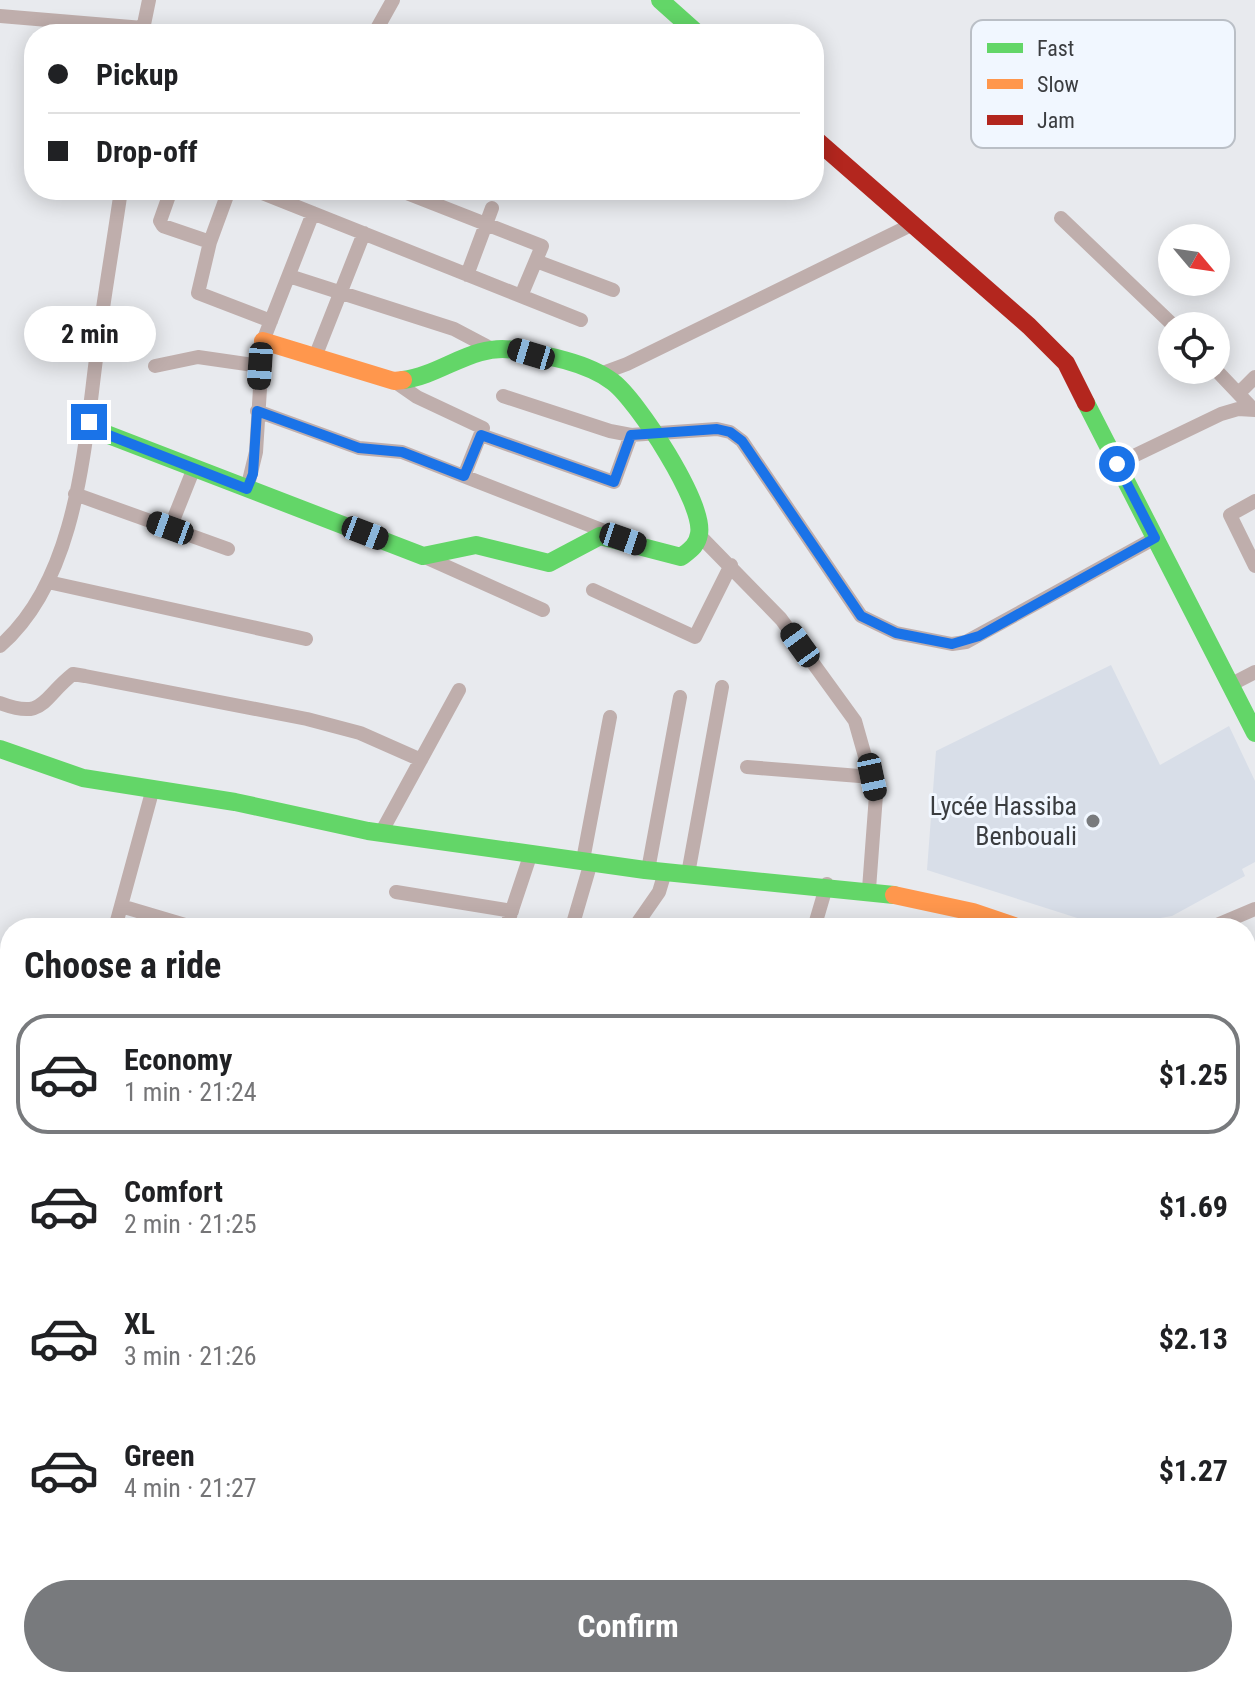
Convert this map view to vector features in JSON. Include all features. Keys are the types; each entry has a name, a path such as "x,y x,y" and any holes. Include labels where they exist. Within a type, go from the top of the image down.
{"street":[{"path":"144,24 149,0"},
{"path":"380,24 393,0"},
{"path":"660,0 687,24"},
{"path":"0,16 76,24"},
{"path":"824,147 1051,346 1066,363 1255,733"},
{"path":"0,646 29,617 48,582 75,494 88,427 120,200"},
{"path":"167,200 160,221 163,226 210,242"},
{"path":"225,200 210,242 198,293 271,321"},
{"path":"280,200 581,320"},
{"path":"425,200 542,246 521,296"},
{"path":"467,275 492,208"},
{"path":"247,489 253,474 263,341 313,213"},
{"path":"1061,218 1159,312"},
{"path":"600,374 627,364 911,225"},
{"path":"315,357 364,233"},
{"path":"536,261 613,290"},
{"path":"289,276 454,329 490,348"},
{"path":"263,341 394,381 417,397 483,428 464,476"},
{"path":"257,411 359,448 402,452 623,539 681,557 691,553 699,535 698,513 686,482 622,390 600,374 510,348 490,348 411,379 394,381"},
{"path":"155,366 198,357 260,366"},
{"path":"1239,393 1255,377"},
{"path":"1230,384 1255,410"},
{"path":"503,396 595,429 631,435 650,431 717,429 730,432 742,441 861,616 896,633 952,644 966,642 1155,538"},
{"path":"1117,464 1221,414 1238,409 1255,410"},
{"path":"88,427 423,556 543,610"},
{"path":"481,435 614,482 631,435"},
{"path":"170,528 194,468"},
{"path":"75,494 228,549"},
{"path":"1255,501 1230,515 1255,566"},
{"path":"699,535 781,619 855,721 876,795 869,889"},
{"path":"423,556 476,545 549,563 560,560 587,538 623,539"},
{"path":"593,590 695,637 731,565"},
{"path":"48,582 306,639"},
{"path":"1230,685 1255,672"},
{"path":"0,703 28,712 40,708 73,674 307,719 360,733 421,760"},
{"path":"688,874 722,687"},
{"path":"382,831 459,690"},
{"path":"641,918 659,892 656,871 680,697"},
{"path":"574,918 587,861 610,717"},
{"path":"0,749 69,776 152,792 224,801 382,831 656,871 869,889 955,907 989,918"},
{"path":"747,767 872,777"},
{"path":"118,918 152,792"},
{"path":"510,918 531,853"},
{"path":"817,918 827,884"},
{"path":"396,892 512,911"},
{"path":"121,906 161,918"},
{"path":"1234,918 1255,909"}],"shaded area":[{"name":"Lycée Hassiba Benbouali","path":"1111,665 1160,765 1229,726 1255,781 1255,862 1242,869 1245,876 1172,916 1160,918 1077,918 927,870 936,751"}],"traffic: fast":[{"path":"660,0 687,24"},
{"path":"88,427 423,556 476,545 549,563 600,536 681,557 697,542 698,520 681,477 637,409 624,392 603,375 565,360 499,349 471,355 403,380"},
{"path":"1086,403 1255,733"},
{"path":"0,749 83,778 235,802 368,831 645,870 894,895"}],"traffic: slow":[{"path":"263,341 394,381 403,380"},
{"path":"894,895 991,918"}],"traffic: jam":[{"path":"824,147 1029,326 1066,363 1086,403"}],"place":[{"name":"Lycée Hassiba Benbouali","path":"1093,821"}],"route":[{"path":"89,422 88,427 247,489 256,452 257,411 359,448 402,452 464,476 481,435 614,482 631,435 650,431 717,429 730,432 742,441 861,616 896,633 952,644 979,636 1155,538 1117,464"}]}
